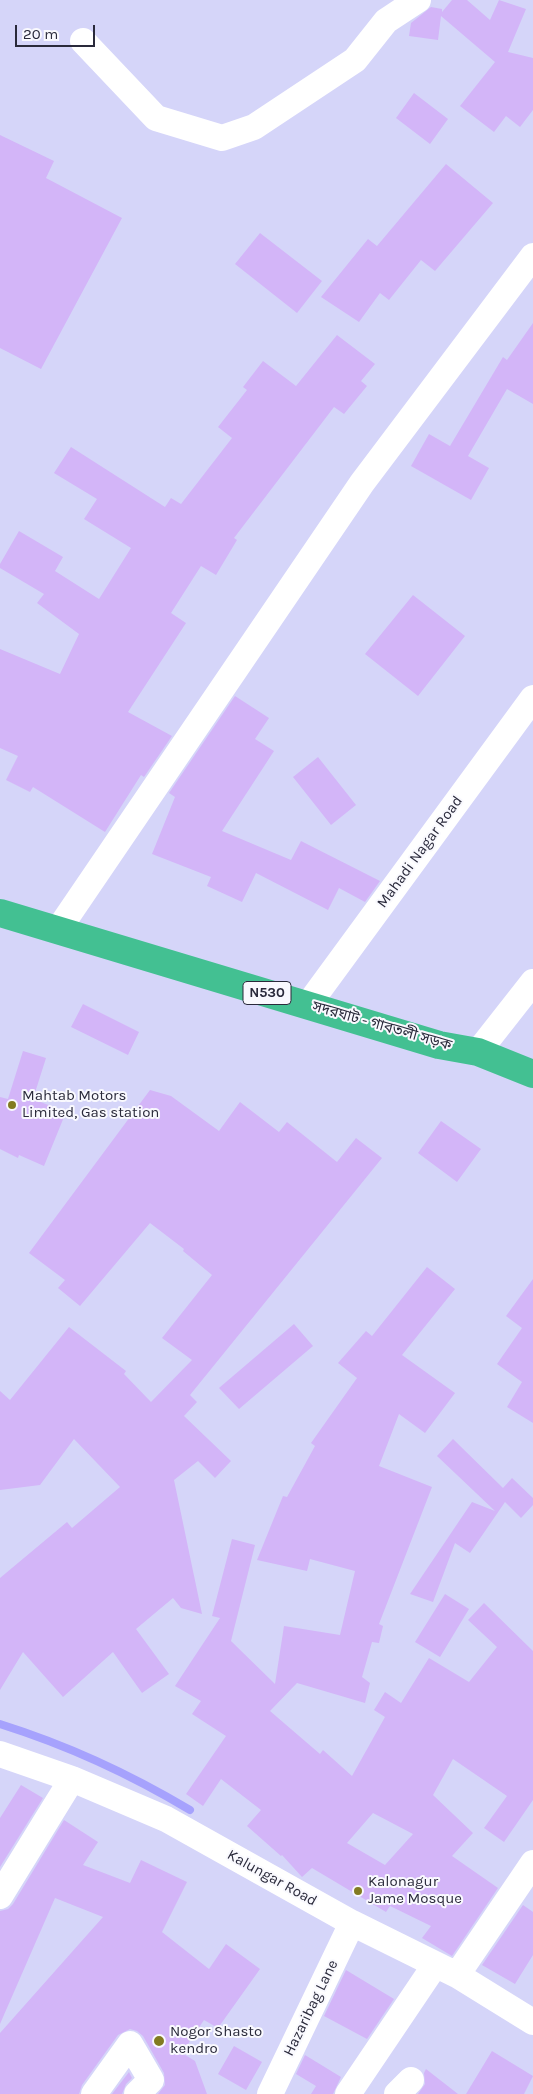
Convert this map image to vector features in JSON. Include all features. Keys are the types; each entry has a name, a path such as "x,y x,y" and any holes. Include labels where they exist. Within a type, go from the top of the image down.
{"highway":[{"name":"সদরঘাট - গাবতলী সড়ক","path":"0,913 439,1044 478,1052 533,1074"}],"street":[{"path":"83,41 156,118 222,138 254,127 355,60 386,21 418,0"},
{"path":"58,930 362,484 533,256"},
{"name":"Mahadi Nagar Road","path":"308,1005 533,698"},
{"path":"478,1052 533,982"},
{"name":"Kalungar Road","path":"0,1754 72,1779 166,1819 352,1923 446,1970 533,2022"},
{"path":"0,1896 72,1779"},
{"path":"348,2094 533,1862"},
{"name":"Hazaribag Lane","path":"270,2094 352,1923"},
{"path":"94,2094 130,2044 151,2080 138,2094"}],"building":[{"path":"452,0 467,0 490,20 499,0 526,9 508,52 533,58 533,110 520,127 506,116 494,132 460,106 495,62 441,16 438,40 409,36 411,23 431,7 442,9 442,12"},
{"path":"414,93 448,119 430,144 396,118"},
{"path":"0,135 54,161 46,178 122,218 41,369 0,348"},
{"path":"446,164 493,203 435,271 421,260 389,300 380,293 359,322 321,297 368,239 377,246"},
{"path":"260,233 322,281 297,313 235,264"},
{"path":"533,323 533,404 507,389 468,456 489,468 471,500 411,466 429,434 450,446 503,357 507,360"},
{"path":"337,335 375,364 361,381 367,386 344,414 334,407 234,538 237,540 216,575 201,566 171,613 186,623 128,712 172,736 144,777 141,775 105,832 33,787 30,792 6,780 18,756 0,748 0,649 60,674 79,634 37,603 44,594 0,568 0,564 19,531 63,557 55,571 99,599 131,548 84,519 97,499 54,473 71,447 165,507 171,498 181,504 232,438 218,427 247,390 243,387 263,361 296,386"},
{"path":"413,595 465,636 418,696 365,654"},
{"path":"235,696 269,718 255,739 274,751 222,831 291,860 301,841 380,881 365,902 339,888 328,910 256,873 242,902 207,886 211,877 152,854 175,797 169,793"},
{"path":"318,757 356,805 331,825 293,777"},
{"path":"83,1004 139,1032 128,1055 71,1027"},
{"path":"23,1051 46,1058 33,1099 66,1112 44,1166 19,1155 18,1158 0,1149 0,1097 8,1099"},
{"path":"150,1090 171,1096 219,1131 240,1102 279,1132 287,1122 337,1162 356,1138 382,1158 190,1395 197,1402 184,1416 231,1461 215,1478 198,1461 174,1480 202,1614 181,1608 173,1598 136,1629 169,1674 142,1693 113,1652 63,1697 23,1652 0,1690 0,1578 67,1522 72,1528 120,1487 74,1439 40,1485 0,1490 0,1391 10,1400 69,1327 126,1371 124,1374 151,1402 192,1360 162,1338 212,1275 183,1251 184,1249 150,1223 80,1306 58,1288 65,1280 29,1253"},
{"path":"441,1121 481,1149 457,1182 418,1153"},
{"path":"427,1267 455,1289 402,1355 455,1393 425,1433 399,1414 379,1466 432,1487 379,1624 383,1626 379,1643 372,1642 362,1677 370,1683 365,1703 297,1683 270,1711 320,1754 323,1750 352,1776 385,1717 374,1710 385,1692 401,1703 429,1658 469,1682 497,1647 468,1620 484,1603 533,1651 533,1800 504,1842 484,1828 507,1796 453,1759 433,1795 473,1833 452,1856 498,1888 452,1956 422,1938 431,1926 390,1906 386,1912 312,1868 302,1877 282,1855 247,1826 261,1810 221,1779 203,1806 186,1794 226,1736 192,1714 201,1701 175,1686 220,1618 212,1616 232,1539 255,1545 231,1641 275,1684 284,1626 340,1635 355,1571 310,1559 307,1571 257,1560 283,1496 287,1497 315,1446 311,1443 357,1378 338,1363 366,1331 372,1336","holes":["373,1813 413,1834 385,1865 347,1843"]},
{"path":"533,1279 533,1423 507,1407 522,1382 497,1364 522,1328 506,1316"},
{"path":"294,1324 313,1346 239,1409 219,1388"},
{"path":"453,1439 503,1488 512,1478 533,1498 533,1505 521,1518 505,1502 470,1553 455,1543 433,1602 410,1594 472,1502 495,1511 437,1456"},
{"path":"445,1594 469,1609 440,1657 415,1642"},
{"path":"21,1785 43,1798 0,1867 0,1818"},
{"path":"64,1820 98,1842 83,1865 130,1883 141,1860 187,1882 162,1932 209,1969 226,1944 260,1969 218,2028 204,2020 182,2053 195,2061 207,2094 158,2094 165,2085 164,2073 143,2036 137,2031 130,2029 118,2035 82,2085 79,2094 0,2094 0,2033 103,1917 55,1898 0,2024 0,1911 8,1909 13,1904"},
{"path":"523,1905 533,1912 533,1955 515,1984 482,1965"},
{"path":"346,1970 394,1999 367,2039 324,2016"},
{"path":"234,2046 262,2062 246,2090 218,2074"},
{"path":"492,2051 533,2076 524,2094 466,2094"},
{"path":"305,2055 341,2077 333,2094 311,2094 316,2086 296,2074"},
{"path":"426,2069 458,2094 418,2094 425,2084 424,2073"},
{"path":"129,2072 132,2078 126,2084 122,2094 112,2094"}],"waterway":[{"path":"0,1724 50,1741 98,1761 190,1810"}],"place":[{"name":"Mahtab Motors Limited, Gas station","path":"12,1105"},
{"name":"Kalonagur Jame Mosque","path":"358,1891"},
{"name":"Nogor Shasto kendro","path":"159,2041"}]}
